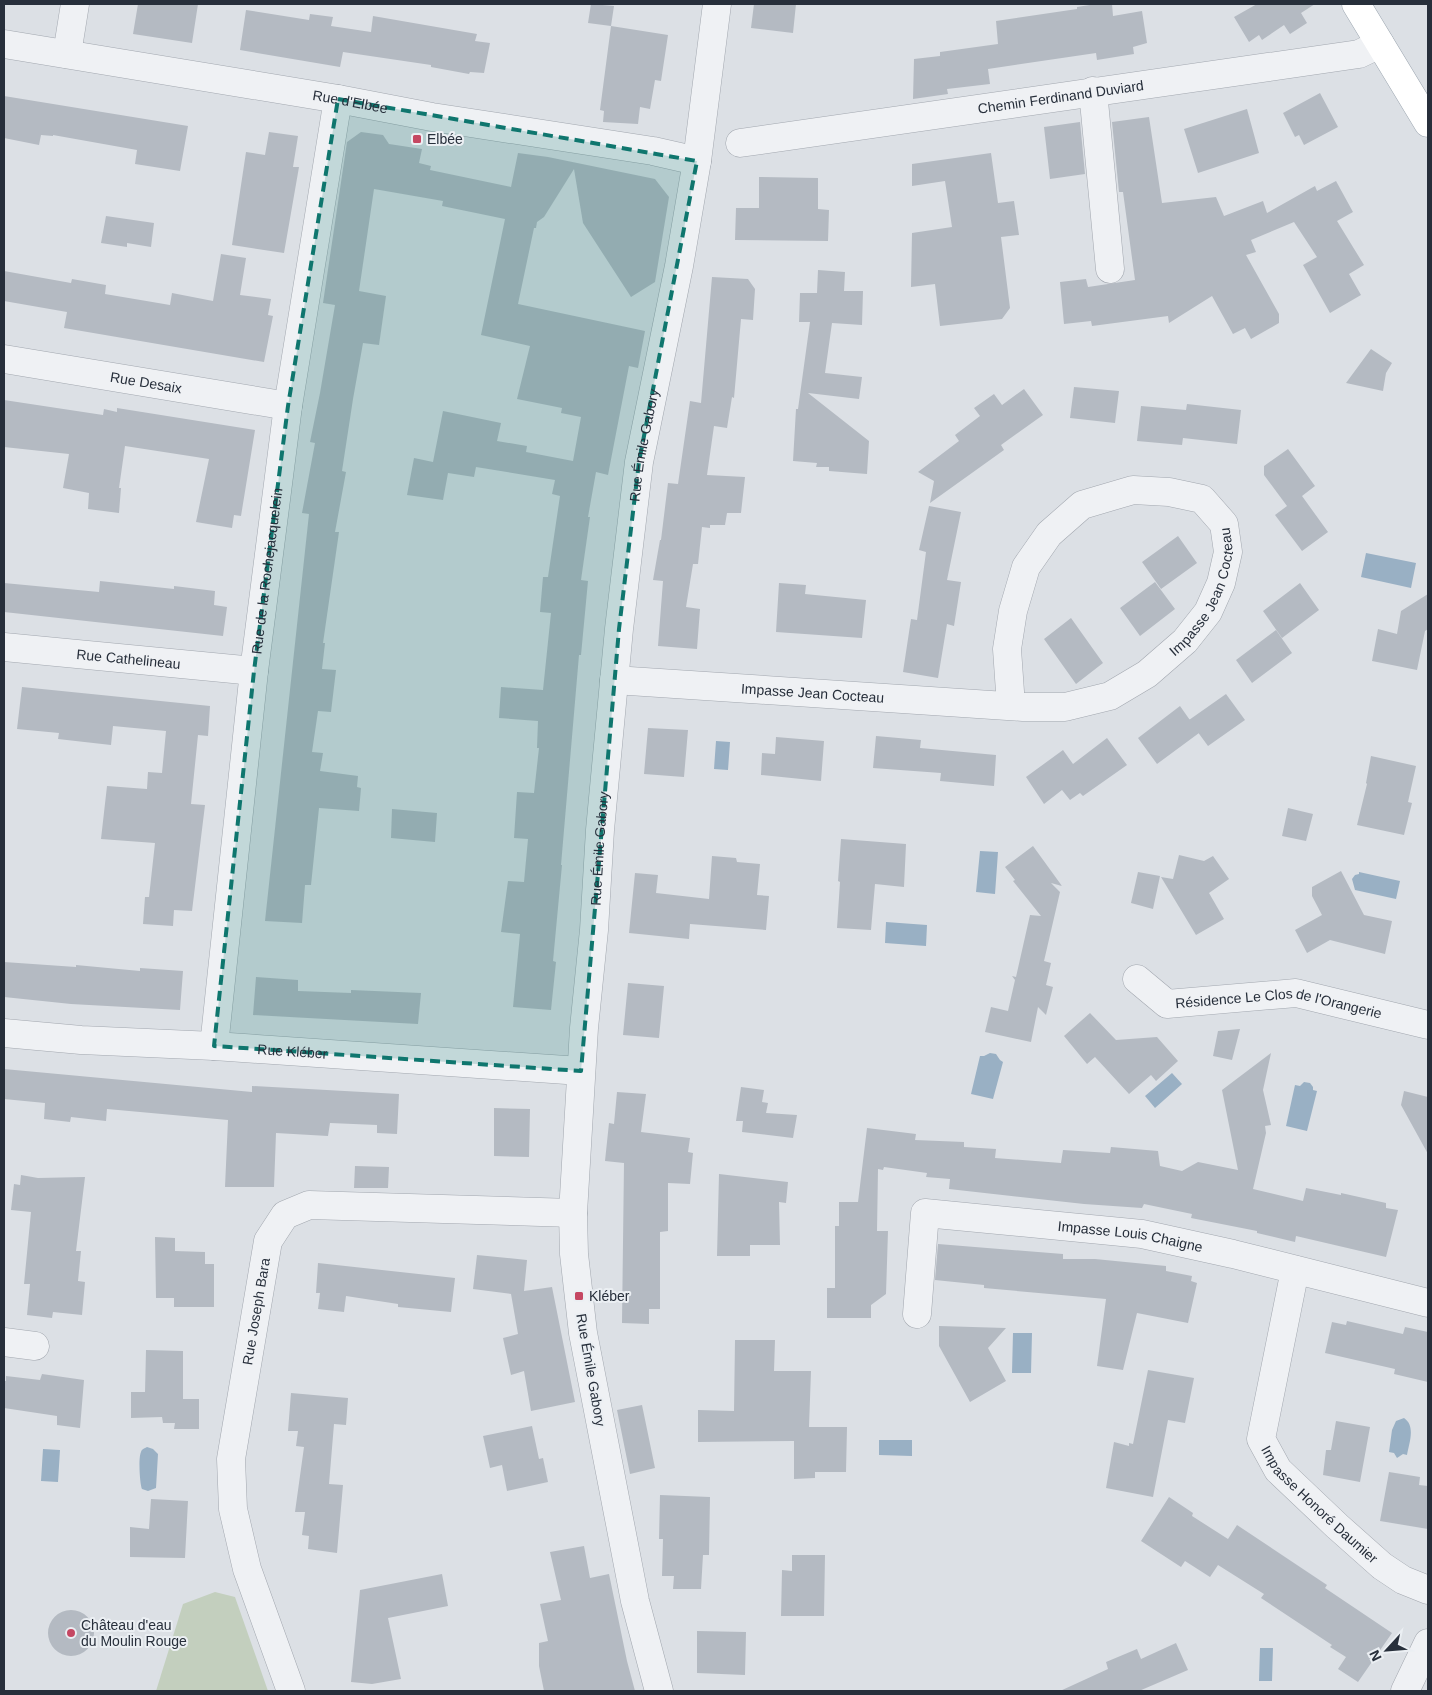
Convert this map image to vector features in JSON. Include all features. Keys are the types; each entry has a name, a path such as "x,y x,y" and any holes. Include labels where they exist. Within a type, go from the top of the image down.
{"main road":[{"path":"1356,4 1428,123"}],"street":[{"path":"67,54 75,4"},
{"name":"Rue Émile Gabory","path":"659,1691 635,1601 583,1333 574,1254 573,1213 581,1071 614,680 638,462 679,266 697,161 717,4"},
{"name":"Rue d'Elbée","path":"4,44 338,99 432,117 654,151 697,161"},
{"name":"Chemin Ferdinand Duviard","path":"740,143 1358,54 1380,44"},
{"path":"1093,91 1110,269"},
{"name":"Rue de la Rochejacquelein","path":"214,1046 254,671 288,406 338,99"},
{"name":"Rue Desaix","path":"4,360 288,406"},
{"name":"Impasse Jean Cocteau","path":"614,680 1011,706 1065,707 1110,696 1147,674 1185,641 1208,612 1221,583 1228,552 1224,524 1202,499 1169,492 1132,490 1082,505 1049,534 1026,568 1013,611 1008,649 1011,706"},
{"name":"Rue Cathelineau","path":"4,647 254,671"},
{"name":"Résidence Le Clos de l'Orangerie","path":"1137,979 1167,1004 1296,993 1428,1024"},
{"name":"Rue Kléber","path":"4,1032 81,1040 214,1046 581,1071"},
{"name":"Rue Joseph Bara","path":"291,1691 247,1569 233,1509 231,1459 268,1241 286,1215 309,1205 573,1213"},
{"name":"Impasse Louis Chaigne","path":"917,1314 925,1213 1142,1234 1233,1254 1428,1303"},
{"name":"Impasse Honoré Daumier","path":"1295,1270 1261,1439 1278,1470 1343,1532 1382,1566 1403,1580 1428,1590"},
{"path":"4,1342 35,1346"},
{"path":"1405,1691 1428,1643"}],"highlighted area":[{"path":"338,99 697,161 639,462 619,629 581,1071 214,1046 254,671 288,406"}],"green space":[{"path":"215,1592 235,1597 268,1691 156,1691 183,1604"}],"water":[{"path":"1366,553 1416,563 1411,588 1361,577"},
{"path":"716,741 730,742 728,770 714,769"},
{"path":"980,851 998,852 995,894 976,892"},
{"path":"1359,872 1400,881 1396,899 1355,890 1352,879"},
{"path":"886,922 927,925 926,946 885,943"},
{"path":"990,1053 996,1054 1003,1062 993,1099 971,1094 980,1056"},
{"path":"1172,1073 1182,1084 1155,1108 1145,1096"},
{"path":"1304,1082 1310,1083 1313,1090 1317,1091 1307,1131 1286,1126 1295,1085 1300,1086"},
{"path":"1013,1333 1032,1333 1031,1373 1012,1373"},
{"path":"1404,1418 1410,1425 1410,1440 1407,1455 1403,1454 1397,1458 1394,1453 1389,1452 1392,1430 1396,1421"},
{"path":"879,1440 912,1440 912,1456 879,1455"},
{"path":"147,1447 153,1449 158,1454 156,1488 148,1491 142,1489 139,1465 141,1451"},
{"path":"43,1449 60,1450 58,1482 41,1481"},
{"path":"1260,1648 1273,1648 1272,1681 1259,1681"}],"building":[{"path":"138,4 198,4 192,43 133,34"},
{"path":"591,4 614,6 611,26 588,23"},
{"path":"754,4 796,4 793,33 751,28"},
{"path":"1112,4 1113,16 1142,11 1147,43 1133,47 1134,54 1097,60 1096,53 988,69 990,84 947,89 948,94 913,99 914,59 940,56 940,52 998,44 996,21 1077,9 1077,7"},
{"path":"1257,4 1315,4 1301,13 1307,23 1290,34 1284,25 1262,40 1259,35 1249,42 1234,17"},
{"path":"246,10 309,20 310,14 333,17 331,26 371,32 373,16 477,34 475,41 490,43 484,73 470,72 469,74 431,67 431,65 343,52 340,67 240,50"},
{"path":"611,26 668,35 661,81 655,80 650,109 640,107 638,124 603,122 604,111 600,110"},
{"path":"1320,93 1338,127 1304,145 1299,135 1295,137 1283,113"},
{"path":"4,96 188,126 180,171 135,164 137,150 53,135 41,135 39,145 4,138"},
{"path":"1247,109 1259,153 1198,173 1184,129"},
{"path":"1149,117 1162,203 1216,197 1224,216 1263,201 1267,213 1315,186 1317,191 1336,181 1353,212 1337,221 1364,265 1349,274 1361,295 1330,313 1303,265 1317,257 1294,222 1251,240 1256,252 1246,255 1279,314 1279,323 1251,339 1245,328 1233,334 1212,296 1169,323 1168,316 1092,326 1091,321 1064,324 1060,282 1086,279 1088,287 1135,280 1123,192 1119,192 1112,122"},
{"path":"1080,122 1085,174 1050,179 1044,127"},
{"path":"269,132 298,136 293,167 299,167 284,253 232,245 246,152 265,155"},
{"path":"361,132 383,135 389,144 422,149 419,163 431,166 430,170 511,187 518,153 548,157 655,179 669,197 655,282 631,297 583,223 574,169 544,217 537,222 536,228 534,228 518,304 645,331 638,368 629,366 608,475 596,472 588,517 590,517 581,580 588,581 581,655 579,655 553,961 556,962 551,1010 513,1007 520,934 501,932 508,881 524,882 528,839 514,838 517,792 534,793 539,748 537,748 538,721 499,718 501,687 543,690 551,613 540,612 543,577 548,577 560,496 552,494 555,480 476,467 474,477 448,473 443,500 407,495 414,458 433,462 443,411 501,423 497,441 527,446 526,452 573,461 581,417 561,413 562,408 517,399 530,346 481,335 505,219 442,206 443,201 374,189 359,291 386,296 379,345 363,343 353,399 342,471 346,472 335,532 339,532 323,643 325,643 322,669 336,670 331,712 318,711 312,752 323,753 320,771 358,776 357,787 361,788 359,811 319,808 311,885 305,885 302,923 265,921 309,514 302,513 315,443 310,442 335,305 323,303 347,142"},
{"path":"991,153 998,203 1014,201 1019,235 1001,237 1010,308 1002,319 940,326 935,284 911,287 912,233 952,227 945,181 912,186 912,164"},
{"path":"759,177 818,178 818,209 829,210 828,241 735,240 736,208 759,208"},
{"path":"106,216 154,223 151,247 127,243 127,247 101,243"},
{"path":"221,254 246,258 240,295 271,299 268,315 273,316 264,362 64,328 67,312 4,301 4,271 71,283 72,279 106,285 105,294 170,305 172,293 213,301"},
{"path":"818,270 845,272 844,291 863,291 862,325 832,323 825,373 862,377 859,399 808,393 869,441 867,474 829,471 829,467 816,467 817,463 793,461 796,409 798,409 810,322 799,322 800,293 817,293"},
{"path":"712,277 748,279 755,289 753,320 741,319 734,398 732,397 727,428 714,426 707,475 745,477 741,513 727,513 725,525 710,525 710,528 702,527 698,564 693,564 686,607 700,609 697,649 658,646 663,581 653,580 661,540 668,483 678,484 690,401 701,403"},
{"path":"1371,349 1392,363 1386,373 1383,391 1346,383"},
{"path":"1074,387 1119,391 1115,423 1070,418"},
{"path":"1024,389 1043,415 1001,445 1004,450 930,503 934,481 918,472 959,441 955,435 980,416 974,408 994,394 1002,405"},
{"path":"4,400 103,415 104,409 117,412 117,408 255,430 241,516 234,515 232,528 196,522 209,459 125,446 119,488 121,488 119,513 88,509 89,493 63,488 69,454 4,447"},
{"path":"1187,404 1241,410 1237,444 1183,438 1182,445 1137,441 1141,406 1186,410"},
{"path":"1288,449 1315,486 1302,496 1328,532 1302,551 1275,515 1287,506 1264,475 1264,466"},
{"path":"929,506 961,512 947,580 961,582 954,626 947,624 938,678 903,672 911,619 917,620 926,552 919,550"},
{"path":"1178,536 1197,563 1161,589 1142,562"},
{"path":"100,581 174,589 174,586 215,591 214,605 227,607 223,636 4,612 4,583 99,592"},
{"path":"1155,582 1175,609 1140,636 1120,608"},
{"path":"779,583 806,585 805,594 866,600 862,638 776,632"},
{"path":"1300,583 1319,610 1282,638 1263,611"},
{"path":"1428,594 1428,629 1425,631 1417,670 1372,661 1378,629 1397,634 1401,611"},
{"path":"1071,618 1103,663 1076,684 1044,639"},
{"path":"1276,630 1292,653 1252,683 1236,660"},
{"path":"22,687 210,706 208,736 198,735 191,804 205,805 192,911 174,910 173,926 143,924 145,897 149,897 155,843 101,839 107,786 147,789 148,772 162,773 166,731 113,726 111,745 58,739 59,733 17,729"},
{"path":"1226,694 1245,720 1208,746 1189,720"},
{"path":"1180,706 1199,733 1157,764 1138,738"},
{"path":"648,728 688,730 684,777 644,774"},
{"path":"876,736 921,740 920,748 996,755 994,786 940,781 941,773 873,768"},
{"path":"776,737 824,741 821,781 761,775 762,753 775,754"},
{"path":"1107,738 1127,765 1083,796 1080,793 1070,800 1062,790 1044,804 1026,777 1063,750 1073,764"},
{"path":"1371,756 1416,766 1408,802 1412,803 1404,835 1357,825 1367,784"},
{"path":"1288,808 1313,814 1306,841 1282,836"},
{"path":"392,809 437,813 435,842 391,838"},
{"path":"841,839 906,844 904,887 875,884 871,930 837,928"},
{"path":"1033,846 1062,886 1051,883 1060,892 1044,961 1051,963 1046,985 1053,987 1046,1015 1038,1007 1031,1042 985,1032 991,1007 1008,1011 1015,980 1012,976 1016,977 1030,915 1041,916 1013,881 1015,880 1005,867"},
{"path":"1179,855 1204,861 1213,856 1229,879 1209,893 1224,919 1196,935 1161,877 1173,879"},
{"path":"712,856 736,858 737,862 760,864 757,895 769,896 766,930 690,924 689,939 629,933 635,873 658,875 656,893 709,899"},
{"path":"1341,871 1364,915 1392,921 1385,954 1330,940 1307,953 1295,930 1322,915 1312,896 1312,887"},
{"path":"1138,872 1160,876 1153,909 1131,903"},
{"path":"4,962 76,967 76,965 140,971 140,968 183,971 180,1010 71,1004 4,997"},
{"path":"256,977 298,980 298,991 351,993 351,990 421,993 418,1024 253,1015"},
{"path":"628,983 664,986 659,1038 623,1035"},
{"path":"1090,1013 1116,1040 1157,1037 1178,1061 1156,1081 1151,1075 1129,1094 1095,1057 1087,1064 1064,1036"},
{"path":"1240,1029 1232,1060 1213,1056 1218,1031"},
{"path":"1271,1053 1263,1090 1271,1125 1265,1126 1266,1133 1253,1189 1303,1201 1306,1188 1341,1195 1341,1193 1386,1203 1386,1208 1398,1210 1386,1257 1296,1236 1295,1242 1257,1233 1257,1231 1191,1218 1192,1214 1144,1204 1142,1208 1084,1204 949,1189 950,1179 926,1177 927,1173 884,1167 883,1170 878,1169 877,1231 888,1231 886,1294 871,1305 871,1318 827,1318 827,1288 835,1288 835,1226 839,1226 839,1202 858,1202 867,1128 916,1134 915,1140 964,1142 964,1147 996,1149 995,1158 1061,1163 1063,1150 1110,1153 1111,1147 1158,1151 1160,1166 1182,1171 1198,1162 1238,1170 1222,1090"},
{"path":"4,1069 252,1092 252,1086 399,1094 397,1134 377,1133 377,1125 330,1123 328,1136 276,1133 274,1187 225,1187 228,1120 107,1109 106,1121 71,1117 70,1122 44,1119 45,1103 4,1099"},
{"path":"741,1087 764,1090 762,1102 768,1103 766,1113 797,1115 793,1138 742,1132 743,1121 736,1121"},
{"path":"1404,1091 1428,1097 1428,1154 1401,1105"},
{"path":"617,1092 646,1094 641,1132 690,1138 688,1152 693,1153 690,1184 668,1183 668,1231 660,1232 660,1309 649,1309 649,1324 622,1323 624,1163 605,1161 609,1123 614,1124"},
{"path":"494,1108 530,1109 529,1157 494,1156"},
{"path":"355,1166 389,1167 388,1188 354,1188"},
{"path":"719,1174 788,1182 786,1203 779,1202 780,1245 750,1245 750,1256 717,1256"},
{"path":"21,1175 38,1178 85,1177 76,1251 81,1251 78,1281 85,1282 82,1315 53,1312 52,1318 27,1315 30,1284 24,1284 31,1212 11,1210 14,1184 20,1185"},
{"path":"155,1237 175,1238 175,1251 205,1252 205,1264 214,1264 214,1307 174,1307 174,1298 156,1298"},
{"path":"938,1244 1063,1254 1063,1259 1095,1259 1166,1266 1166,1271 1192,1276 1191,1281 1197,1283 1188,1323 1137,1313 1123,1370 1097,1366 1106,1299 984,1288 984,1285 935,1280"},
{"path":"477,1255 527,1260 524,1291 552,1287 575,1402 531,1411 524,1371 511,1375 503,1338 518,1334 511,1294 473,1289"},
{"path":"318,1263 455,1278 451,1312 398,1307 398,1304 346,1296 344,1312 318,1309 320,1293 316,1293"},
{"path":"1347,1321 1403,1334 1405,1327 1428,1332 1428,1382 1394,1374 1395,1369 1325,1353 1332,1322 1346,1325"},
{"path":"939,1326 1006,1328 988,1348 1006,1381 970,1402 939,1346"},
{"path":"735,1340 775,1340 774,1371 811,1371 809,1427 847,1427 846,1472 815,1472 815,1478 794,1479 794,1441 698,1442 698,1410 734,1411"},
{"path":"146,1350 183,1351 183,1399 199,1399 199,1429 174,1429 175,1423 163,1423 162,1417 131,1418 131,1392 145,1392"},
{"path":"1148,1370 1194,1378 1185,1423 1168,1420 1153,1497 1106,1488 1114,1442 1129,1446 1129,1443 1133,1444"},
{"path":"42,1374 84,1380 80,1428 57,1425 57,1416 4,1408 4,1381 6,1381 6,1376 40,1380"},
{"path":"291,1393 348,1398 346,1425 334,1424 329,1484 343,1485 337,1553 308,1549 309,1536 302,1535 305,1512 295,1512 304,1447 296,1446 298,1431 288,1431"},
{"path":"642,1405 655,1468 630,1474 617,1410"},
{"path":"1336,1421 1370,1427 1360,1482 1323,1475 1326,1450 1331,1450"},
{"path":"532,1426 539,1459 543,1458 548,1482 507,1491 502,1465 490,1468 483,1436"},
{"path":"1389,1472 1420,1477 1419,1485 1428,1486 1428,1529 1380,1521"},
{"path":"660,1495 710,1497 709,1555 703,1555 701,1589 673,1589 674,1576 662,1576 663,1539 659,1539"},
{"path":"1169,1497 1193,1513 1192,1516 1228,1539 1237,1525 1327,1585 1325,1588 1392,1633 1358,1682 1338,1669 1346,1657 1330,1647 1332,1645 1261,1598 1264,1594 1218,1565 1210,1577 1185,1561 1181,1567 1141,1541"},
{"path":"151,1499 188,1501 185,1558 130,1557 130,1527 149,1529"},
{"path":"584,1546 590,1578 609,1574 635,1691 544,1691 539,1666 539,1643 548,1641 540,1604 561,1600 550,1552"},
{"path":"792,1555 825,1555 824,1616 781,1616 782,1570 792,1571"},
{"path":"442,1574 448,1606 388,1618 401,1679 372,1684 351,1682 360,1590"},
{"name":"Château d'eau du Moulin Rouge","path":"66,1610 76,1610 90,1620 94,1633 90,1646 84,1652 76,1656 66,1656 52,1646 48,1638 48,1628 58,1614"},
{"path":"697,1631 746,1632 745,1675 697,1673"},
{"path":"1176,1643 1188,1670 1139,1691 1060,1691 1108,1669 1106,1662 1137,1649 1141,1659"}],"place":[{"name":"Elbée","path":"417,139"},
{"name":"Kléber","path":"579,1296"},
{"name":"Château d'eau du Moulin Rouge","path":"71,1633"}]}
